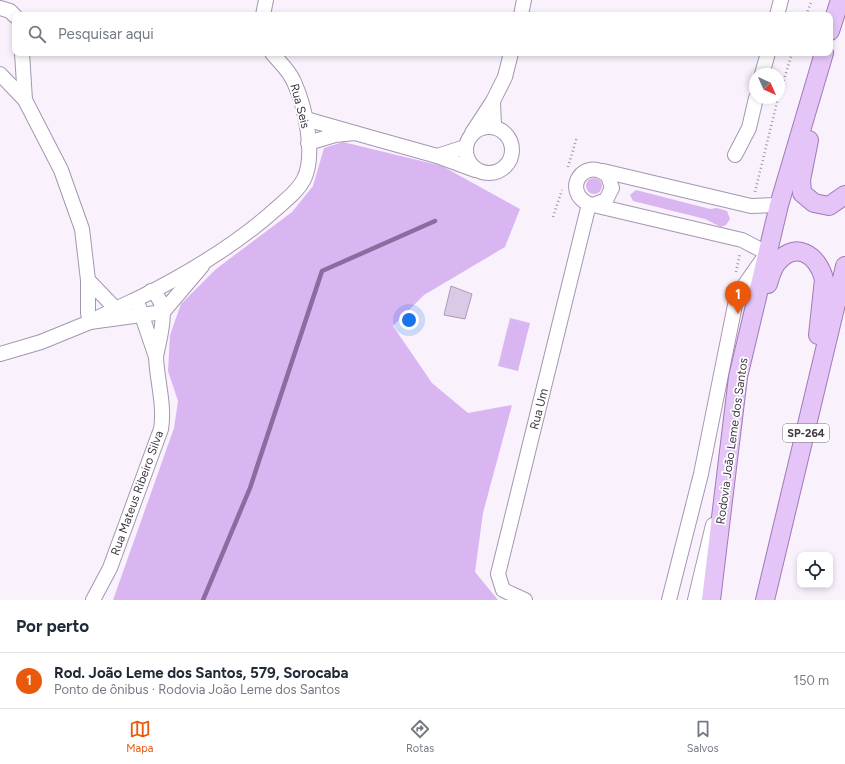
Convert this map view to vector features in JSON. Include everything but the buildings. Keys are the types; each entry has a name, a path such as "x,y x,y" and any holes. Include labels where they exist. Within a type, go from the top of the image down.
{"main road":[{"path":"833,23 840,0"},
{"path":"824,56 801,180 802,193 814,203 829,206 845,195"},
{"name":"Rodovia João Leme dos Santos","path":"711,600 738,377 779,205 824,56"},
{"path":"742,360 773,269 777,263 789,253 796,251 813,257 822,271 825,288 804,439"},
{"name":"SP-264","path":"765,600 845,266"}],"street":[{"path":"264,12 266,0"},
{"path":"522,12 524,0"},
{"path":"778,12 781,0"},
{"path":"0,8 3,7 12,14"},
{"path":"22,56 25,100"},
{"name":"Rua Seis","path":"275,56 285,66 294,81 306,119 308,143"},
{"path":"477,171 468,161 465,147 467,140 493,100 505,77 510,56"},
{"path":"764,68 767,56"},
{"path":"0,74 25,100 61,170 82,229 88,280 88,313 90,322"},
{"path":"493,100 494,127"},
{"path":"735,155 749,128 755,104"},
{"path":"306,119 437,156 477,171 491,173 498,172 504,168 511,156 511,142 507,135 494,127 482,127 472,133"},
{"path":"0,354 41,342 90,322 115,308 146,294 208,259 256,227 295,192 304,179 308,166 308,143 335,135 354,133"},
{"path":"437,156 465,147"},
{"path":"669,600 701,474 735,305 741,290 767,254 742,240 591,205 580,199 576,192 576,185 578,178 583,172 590,169 751,206 779,205"},
{"path":"591,205 606,200 612,188 608,176 603,171"},
{"name":"Rua Um","path":"525,600 503,590 498,574 591,205"},
{"path":"90,322 163,312 208,259"},
{"path":"88,280 115,308"},
{"path":"146,294 156,294 160,299 163,312"},
{"name":"Rua Mateus Ribeiro Silva","path":"146,294 138,304 156,357"},
{"name":"Rua Mateus Ribeiro Silva","path":"92,600 110,568 161,429 162,409 156,374 156,357 163,312"},
{"path":"695,600 728,462"}],"path":[{"path":"807,12 812,0"},
{"path":"785,76 791,56"}],"shaded area":[{"path":"343,142 442,166 520,209 505,247 424,295 393,326 432,383 468,413 512,405 483,513 475,572 498,600 113,600 174,428 178,401 168,371 170,335 181,304 216,269 292,212 313,186 324,148"},
{"path":"594,178 601,183 602,186 597,193 594,194 587,189 586,186 591,179"},
{"path":"636,190 710,209 717,208 727,211 730,219 726,225 721,227 705,219 633,201 630,195"},
{"path":"510,318 530,323 518,371 498,366"}],"waterway":[{"path":"203,600 250,488 322,271 435,221"}],"place":[{"name":"Rod. João Leme dos Santos, 579, Sorocaba","path":"738,314"}]}
